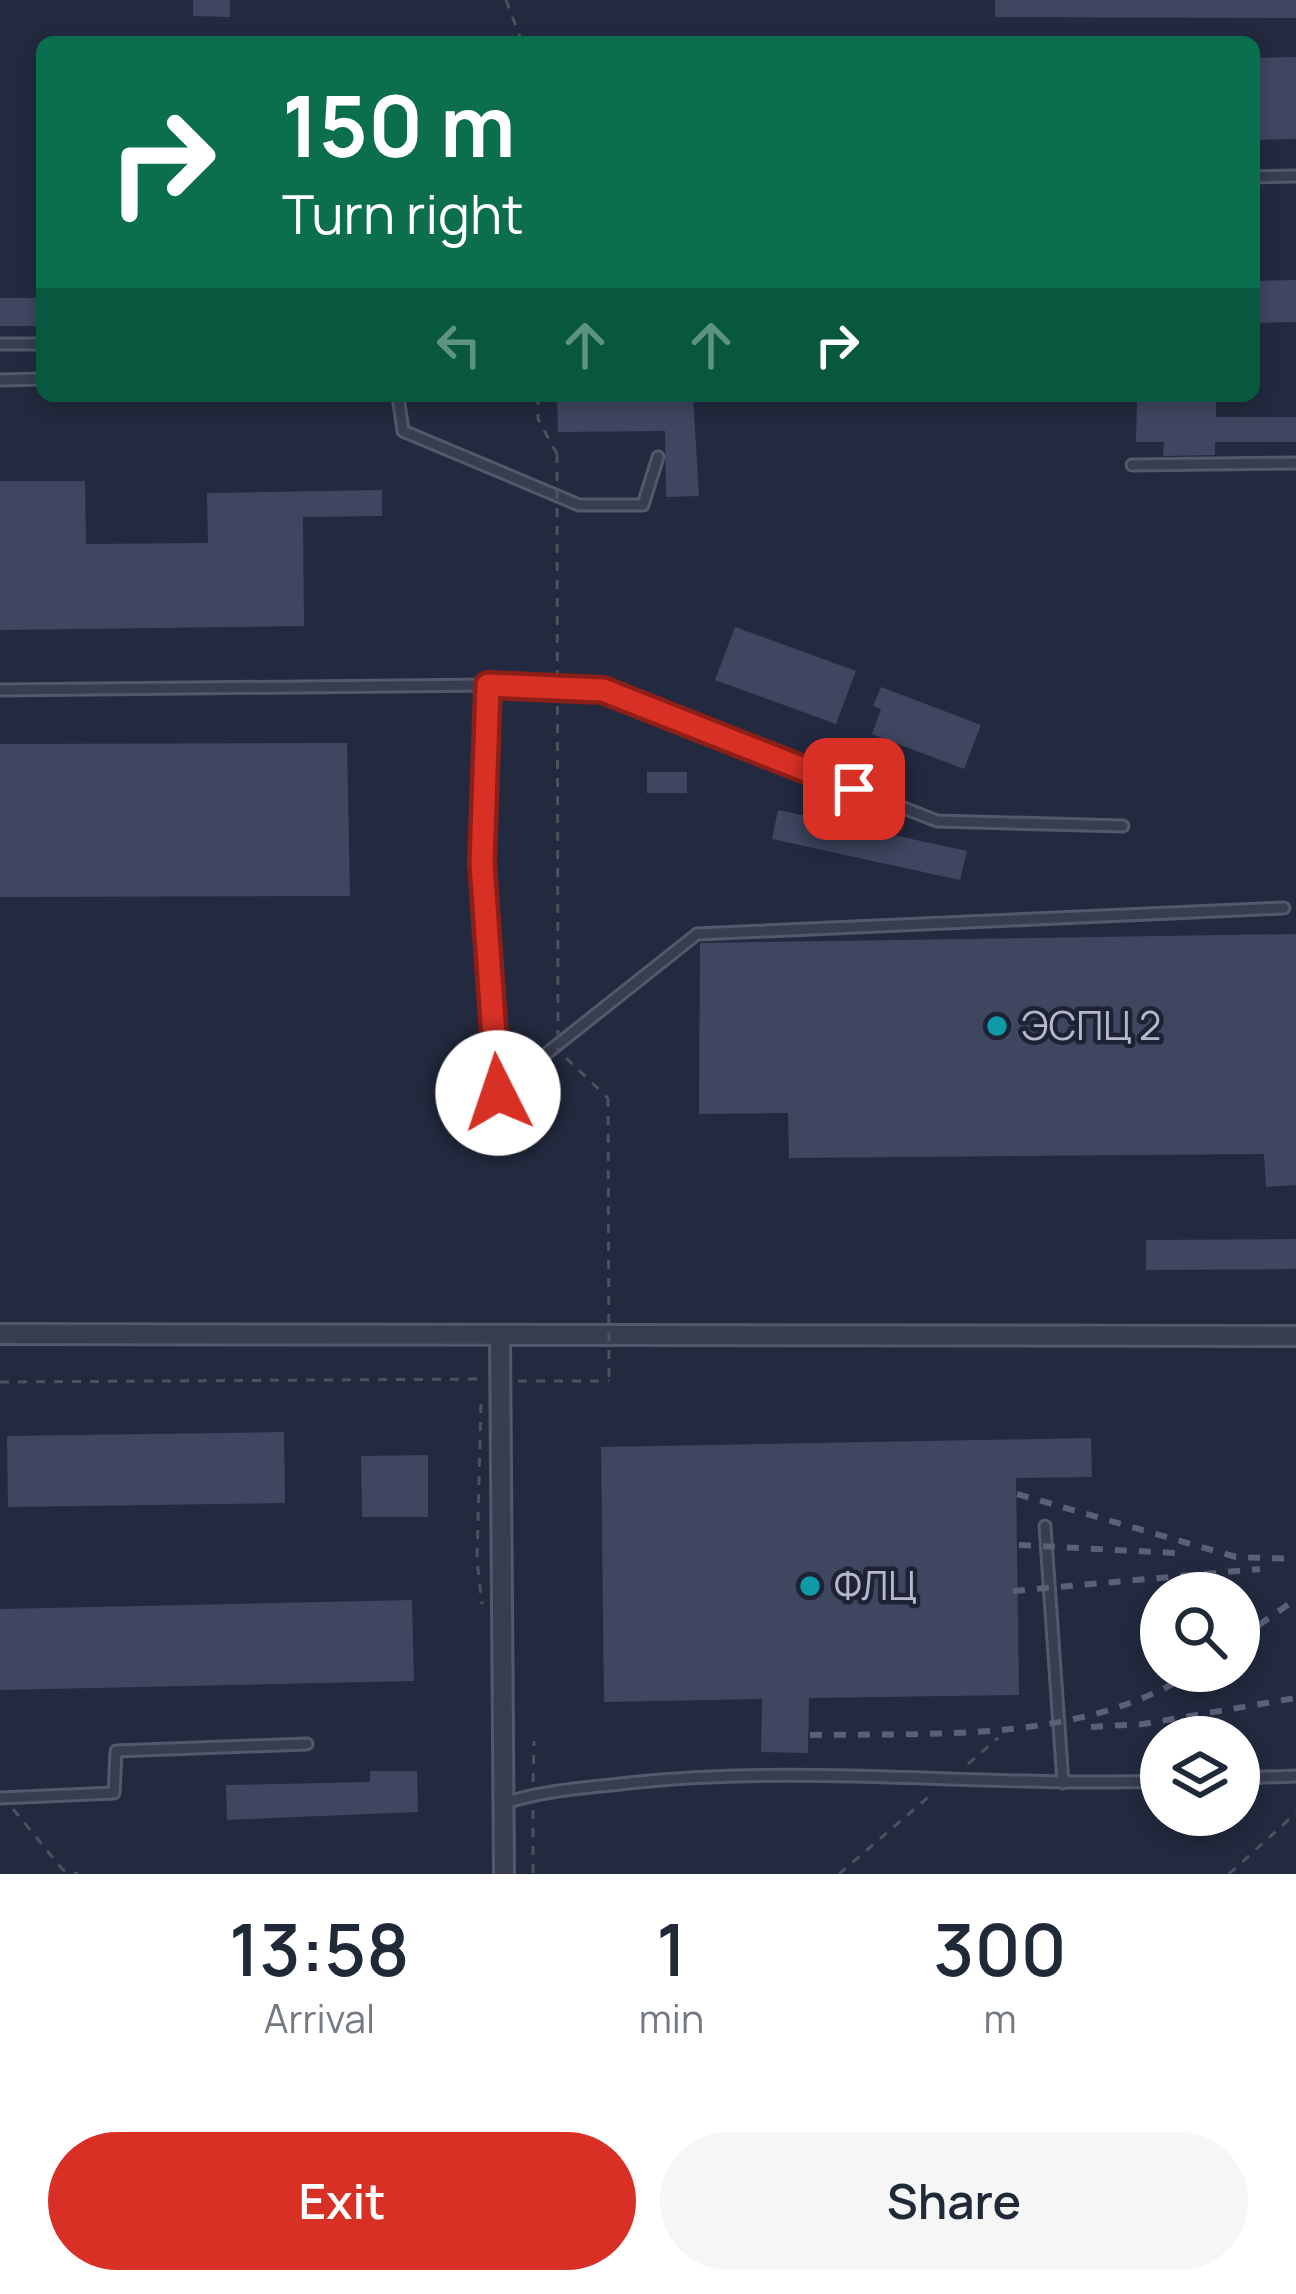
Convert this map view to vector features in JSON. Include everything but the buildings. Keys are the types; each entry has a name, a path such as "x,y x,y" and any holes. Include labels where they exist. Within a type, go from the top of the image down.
{"street":[{"path":"0,1334 1296,1336"},
{"path":"500,1336 504,1874"}],"lane":[{"path":"1260,177 1296,176"},
{"path":"0,344 36,344"},
{"path":"0,380 36,379"},
{"path":"399,402 403,431 579,505 643,505 658,458"},
{"path":"1132,465 1296,464"},
{"path":"488,685 482,863 498,1093 698,934 1284,908"},
{"path":"0,690 488,685 603,690 937,821 1124,826"},
{"path":"1045,1526 1063,1783"},
{"path":"2,1798 114,1793 116,1751 307,1744"},
{"path":"502,1804 532,1793 721,1773 1140,1781"},
{"path":"1260,1777 1296,1776"}],"path":[{"path":"506,0 520,36"},
{"path":"0,1382 609,1381 608,1098 558,1051 556,454 538,419 538,402"},
{"path":"481,1401 477,1560 483,1612"},
{"path":"839,1874 998,1738"},
{"path":"2,1798 63,1870 78,1874"},
{"path":"1228,1874 1296,1813"}],"railway":[{"path":"1017,1494 1236,1557 1296,1559"},
{"path":"1019,1545 1176,1553"},
{"path":"1013,1591 1260,1569"},
{"path":"1260,1624 1296,1599"},
{"path":"810,1735 1008,1729 1105,1711 1155,1692"},
{"path":"1091,1727 1143,1724 1296,1698"}],"place":[{"name":"ЭСПЦ 2","path":"997,1026"},
{"name":"ФЛЦ","path":"810,1586"}],"route":[{"path":"498,1093 482,863 488,685 603,690 854,789"}]}
